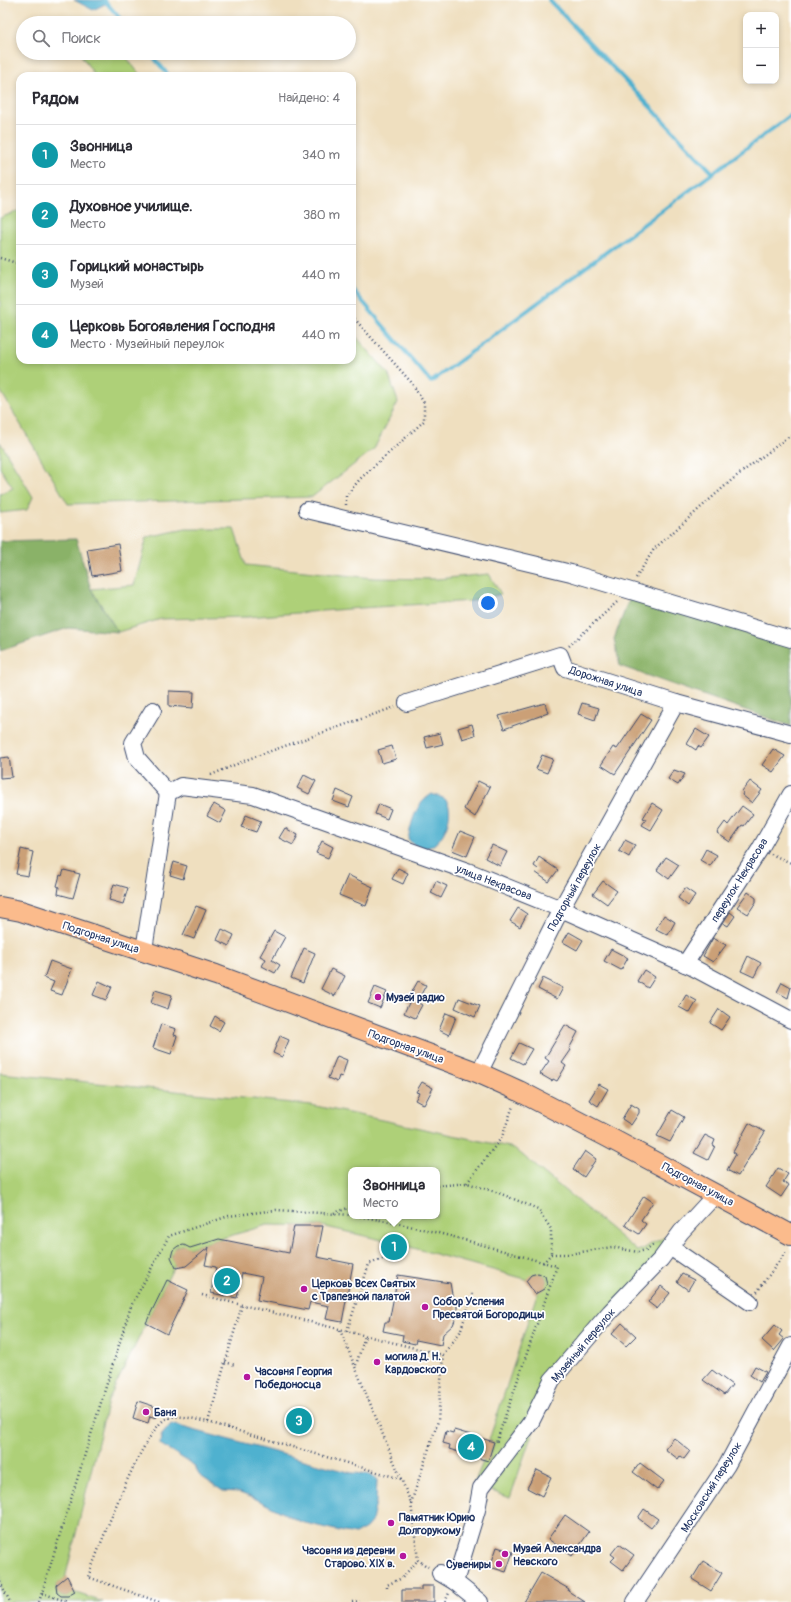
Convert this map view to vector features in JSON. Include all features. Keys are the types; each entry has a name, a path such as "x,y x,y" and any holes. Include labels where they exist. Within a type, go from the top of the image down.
{"main road":[{"name":"Подгорная улица","path":"0,907 21,911 144,950 479,1073 519,1091 716,1194 790,1240"}],"street":[{"path":"307,510 571,573 791,640"},
{"name":"Дорожная улица","path":"407,703 560,655 565,668 676,704 791,734"},
{"name":"Подгорный переулок","path":"479,1073 561,909 676,704"},
{"path":"144,950 175,790 137,758 133,742 153,710"},
{"name":"улица Некрасова","path":"175,790 253,795 470,872 561,909 685,964 791,1020"},
{"name":"переулок Некрасова","path":"685,964 760,849 791,794"},
{"name":"Музейный переулок","path":"455,1582 477,1510 481,1488 531,1422 552,1380 610,1312 663,1244 716,1194"},
{"path":"663,1244 750,1302"},
{"name":"Московский переулок","path":"635,1602 727,1465 791,1346"},
{"path":"436,1572 455,1582 480,1602"}],"path":[{"path":"0,258 16,263"},
{"path":"356,320 411,382 424,403 424,421 360,479 346,496 345,508 359,522"},
{"path":"560,655 628,591 654,549 734,478 791,436"},
{"path":"210,775 250,758 407,703"},
{"path":"760,849 791,863"},
{"path":"467,1183 502,1136 519,1091"},
{"path":"440,1186 467,1183 498,1193 538,1210 551,1229 551,1254 543,1263"},
{"path":"333,1213 348,1208"},
{"path":"39,1602 131,1306 169,1236 229,1216 276,1210 348,1215"},
{"path":"376,1219 463,1239 557,1266 493,1451"},
{"path":"750,1302 790,1240"},
{"path":"551,1254 569,1254 612,1248 638,1252 663,1244"},
{"path":"347,1332 369,1264 394,1253 399,1256 401,1248"},
{"path":"411,1503 438,1421 443,1356 460,1332 473,1294"},
{"path":"202,1295 443,1356"},
{"path":"208,1422 242,1305"},
{"path":"340,1330 411,1503 418,1560 402,1578 387,1585 387,1588"},
{"path":"356,1366 365,1336"},
{"path":"225,1362 235,1365"},
{"path":"159,1602 88,1576 146,1442 164,1420 176,1416 208,1422 401,1479"},
{"path":"418,1560 436,1572"},
{"path":"0,1582 10,1602"},
{"path":"42,1593 68,1602"},
{"path":"352,1602 360,1600"}],"green space":[{"path":"84,60 128,60 138,72 92,72"},
{"path":"16,212 16,364 356,364 356,337 388,373 398,402 374,449 312,497 68,504 0,390 0,218"},
{"path":"0,442 33,497 27,510 0,513 0,494 13,488 0,468"},
{"path":"186,529 234,529 246,565 373,578 437,579 489,574 501,594 472,601 247,617 161,619 118,632 91,589 134,585 147,537"},
{"path":"76,539 91,589 118,632 68,628 0,651 0,541"},
{"path":"629,599 642,600 791,644 791,726 620,666 614,639"},
{"path":"0,1073 311,1105 514,1148 637,1251 680,1230 551,1378 510,1498 474,1484 484,1459 489,1460 494,1442 489,1440 538,1291 544,1289 547,1284 547,1279 543,1274 534,1274 529,1280 399,1244 322,1226 267,1225 189,1248 182,1245 176,1247 171,1256 175,1264 108,1401 65,1579 56,1585 57,1593 61,1596 68,1596 73,1592 103,1602 0,1602"}],"water":[{"path":"74,0 104,0 107,3 93,10"},
{"path":"432,794 446,800 449,808 449,817 441,837 434,844 426,848 417,847 408,839 411,826 418,808 426,798"},
{"path":"171,1424 352,1473 369,1474 377,1480 376,1502 372,1521 366,1528 355,1534 344,1532 301,1522 256,1499 237,1492 223,1491 199,1475 195,1466 160,1444 161,1436"}],"building":[{"path":"118,544 122,571 92,576 87,549"},
{"path":"169,691 194,692 193,708 169,706"},
{"path":"545,703 548,713 504,729 499,716"},
{"path":"582,703 599,708 595,720 578,714"},
{"path":"641,714 651,720 615,774 601,765 613,747 617,749"},
{"path":"472,724 475,735 462,739 458,728"},
{"path":"696,729 709,737 701,748 698,746 696,750 687,744"},
{"path":"440,733 443,744 427,748 424,737"},
{"path":"392,746 396,759 382,763 378,750"},
{"path":"773,749 785,756 773,772 762,765"},
{"path":"542,755 553,759 547,773 536,769"},
{"path":"9,757 12,777 0,778 0,758"},
{"path":"674,770 685,774 678,785 668,779"},
{"path":"304,775 316,781 309,794 297,788"},
{"path":"478,781 490,787 475,817 464,809"},
{"path":"750,781 762,790 752,803 742,795 742,791"},
{"path":"337,790 353,797 349,807 333,801"},
{"path":"652,803 663,810 651,830 642,825 646,819 643,818"},
{"path":"214,804 226,811 220,823 207,816"},
{"path":"379,804 391,809 387,819 375,814"},
{"path":"742,806 753,814 744,826 742,825 730,842 717,833 725,822 728,825"},
{"path":"246,815 261,821 256,832 241,827"},
{"path":"285,828 298,835 293,845 279,838"},
{"path":"460,831 475,837 467,856 452,850"},
{"path":"625,840 635,845 629,857 619,851"},
{"path":"322,841 333,847 328,858 316,853"},
{"path":"492,845 507,852 500,866 485,858"},
{"path":"21,849 33,852 28,876 16,874"},
{"path":"706,849 717,855 710,866 700,860"},
{"path":"539,857 558,870 549,882 535,872 538,869 534,866"},
{"path":"666,857 679,865 669,879 657,870"},
{"path":"174,862 187,866 183,879 170,875"},
{"path":"398,868 408,873 403,884 392,879"},
{"path":"64,870 80,874 73,898 58,894 59,887 57,886 60,875 62,876"},
{"path":"348,875 373,887 366,906 339,895"},
{"path":"436,881 447,886 441,898 431,893"},
{"path":"603,881 617,891 607,904 593,894"},
{"path":"114,884 128,888 123,904 109,900"},
{"path":"685,888 695,895 688,906 678,898"},
{"path":"748,892 756,898 756,902 748,914 737,907"},
{"path":"196,906 206,910 194,939 183,935"},
{"path":"518,908 527,914 520,927 510,921"},
{"path":"730,912 735,916 728,926 723,923"},
{"path":"664,915 675,922 668,935 656,929"},
{"path":"222,929 234,935 229,946 217,940"},
{"path":"274,931 285,937 272,960 280,965 275,973 262,966 266,959 260,956"},
{"path":"569,932 583,940 577,950 563,942"},
{"path":"713,938 726,945 713,962 703,956"},
{"path":"304,948 315,953 303,983 291,978"},
{"path":"611,949 628,958 621,970 604,961"},
{"path":"748,956 761,963 754,977 741,971"},
{"path":"50,961 72,969 62,995 50,991 54,982 44,978"},
{"path":"331,969 345,976 335,996 321,989"},
{"path":"644,970 655,977 648,988 637,981"},
{"path":"543,978 563,988 557,999 538,989"},
{"path":"99,981 112,987 106,1000 93,995"},
{"path":"418,981 426,985 417,1002 422,1005 415,1018 404,1013 409,1003 406,1002"},
{"path":"782,982 791,987 788,998 777,992"},
{"name":"Музей радио","path":"375,987 387,992 380,1008 368,1003"},
{"path":"155,990 172,995 168,1009 151,1003"},
{"path":"686,995 697,1001 690,1013 679,1007"},
{"path":"459,998 480,1006 475,1017 455,1008"},
{"path":"719,1009 730,1017 721,1030 710,1023"},
{"path":"446,1013 456,1017 449,1035 439,1030"},
{"path":"215,1016 224,1022 219,1031 210,1026"},
{"path":"161,1024 176,1029 174,1035 177,1036 171,1054 153,1048"},
{"path":"565,1025 578,1032 569,1049 571,1050 562,1063 566,1066 557,1081 553,1079 552,1081 540,1074 549,1061 545,1058"},
{"path":"280,1036 289,1040 282,1057 273,1053"},
{"path":"519,1043 532,1049 523,1064 511,1058"},
{"path":"337,1056 347,1060 342,1077 339,1076 337,1082 328,1078"},
{"path":"422,1082 433,1088 424,1105 415,1100 419,1093 416,1092"},
{"path":"599,1084 608,1089 598,1106 589,1100"},
{"path":"631,1104 639,1109 639,1113 631,1125 622,1119"},
{"path":"672,1110 684,1117 670,1142 657,1136"},
{"path":"749,1123 765,1132 738,1176 727,1170 736,1154 733,1152"},
{"path":"705,1135 715,1140 713,1145 715,1146 708,1160 694,1153"},
{"path":"585,1151 596,1159 584,1177 573,1169"},
{"path":"778,1168 788,1174 783,1182 789,1185 781,1197 766,1187"},
{"path":"644,1196 653,1202 641,1220 646,1224 639,1234 625,1225"},
{"name":"Церковь Всех Святых с Трапезной палатой","path":"294,1226 323,1226 317,1257 353,1264 342,1322 326,1319 329,1306 310,1302 308,1310 257,1300 262,1277 242,1273 237,1298 211,1293 216,1267 205,1265 209,1247 186,1266 176,1268 171,1257 173,1250 178,1246 184,1245 190,1248 219,1239 289,1253"},
{"path":"538,1273 545,1276 547,1284 544,1289 535,1294 526,1281 531,1275"},
{"path":"682,1274 694,1280 688,1290 677,1282"},
{"name":"Собор Успения Пресвятой Богородицы","path":"398,1275 450,1283 452,1294 457,1305 457,1315 453,1325 443,1334 441,1345 416,1340 415,1344 402,1341 403,1335 383,1331 385,1322 389,1322"},
{"path":"167,1280 188,1290 167,1334 146,1323"},
{"path":"661,1286 670,1293 657,1309 648,1302"},
{"path":"622,1323 636,1336 626,1346 612,1334"},
{"path":"775,1325 782,1331 779,1335 784,1339 774,1351 762,1340"},
{"path":"755,1366 766,1372 760,1382 750,1375"},
{"path":"712,1370 732,1385 724,1395 703,1380"},
{"name":"Баня","path":"138,1401 159,1408 156,1418 150,1416 148,1423 133,1418"},
{"path":"454,1430 494,1442 488,1461 449,1449 450,1445 443,1443 446,1431 453,1433"},
{"path":"674,1438 690,1451 684,1459 680,1456 678,1459 665,1449"},
{"path":"640,1463 664,1481 657,1490 633,1472"},
{"path":"537,1470 551,1477 542,1496 527,1488"},
{"path":"644,1509 658,1519 651,1528 638,1518"},
{"path":"565,1515 589,1532 572,1556 548,1539"},
{"path":"619,1544 634,1555 623,1570 611,1561 615,1557 611,1554"},
{"path":"497,1547 513,1552 506,1572 490,1567"},
{"path":"703,1561 722,1573 711,1591 692,1579"},
{"path":"541,1573 569,1589 568,1591 585,1602 524,1602"},
{"path":"67,1576 75,1592 68,1596 61,1596 57,1593 56,1585"},
{"path":"421,1586 434,1586 434,1602 402,1602 402,1590 421,1590"}],"waterway":[{"path":"104,0 118,16"},
{"path":"549,0 713,173"},
{"path":"156,60 166,72"},
{"path":"356,294 431,382 791,115"}],"place":[{"name":"Музей радио","path":"378,997"},
{"name":"Звонница","path":"394,1247"},
{"name":"Духовное училище.","path":"227,1281"},
{"name":"Церковь Всех Святых с Трапезной палатой","path":"304,1289"},
{"name":"Собор Успения Пресвятой Богородицы","path":"425,1307"},
{"name":"могила Д. Н. Кардовского","path":"377,1362"},
{"name":"Часовня Георгия Победоносца","path":"247,1377"},
{"name":"Баня","path":"146,1412"},
{"name":"Горицкий монастырь","path":"299,1421"},
{"name":"Церковь Богоявления Господня","path":"471,1447"},
{"name":"Памятник Юрию Долгорукому","path":"391,1523"},
{"name":"Музей Александра Невского","path":"505,1554"},
{"name":"Часовня из деревни Старово. XIX в.","path":"403,1556"},
{"name":"Сувениры","path":"499,1564"}]}
